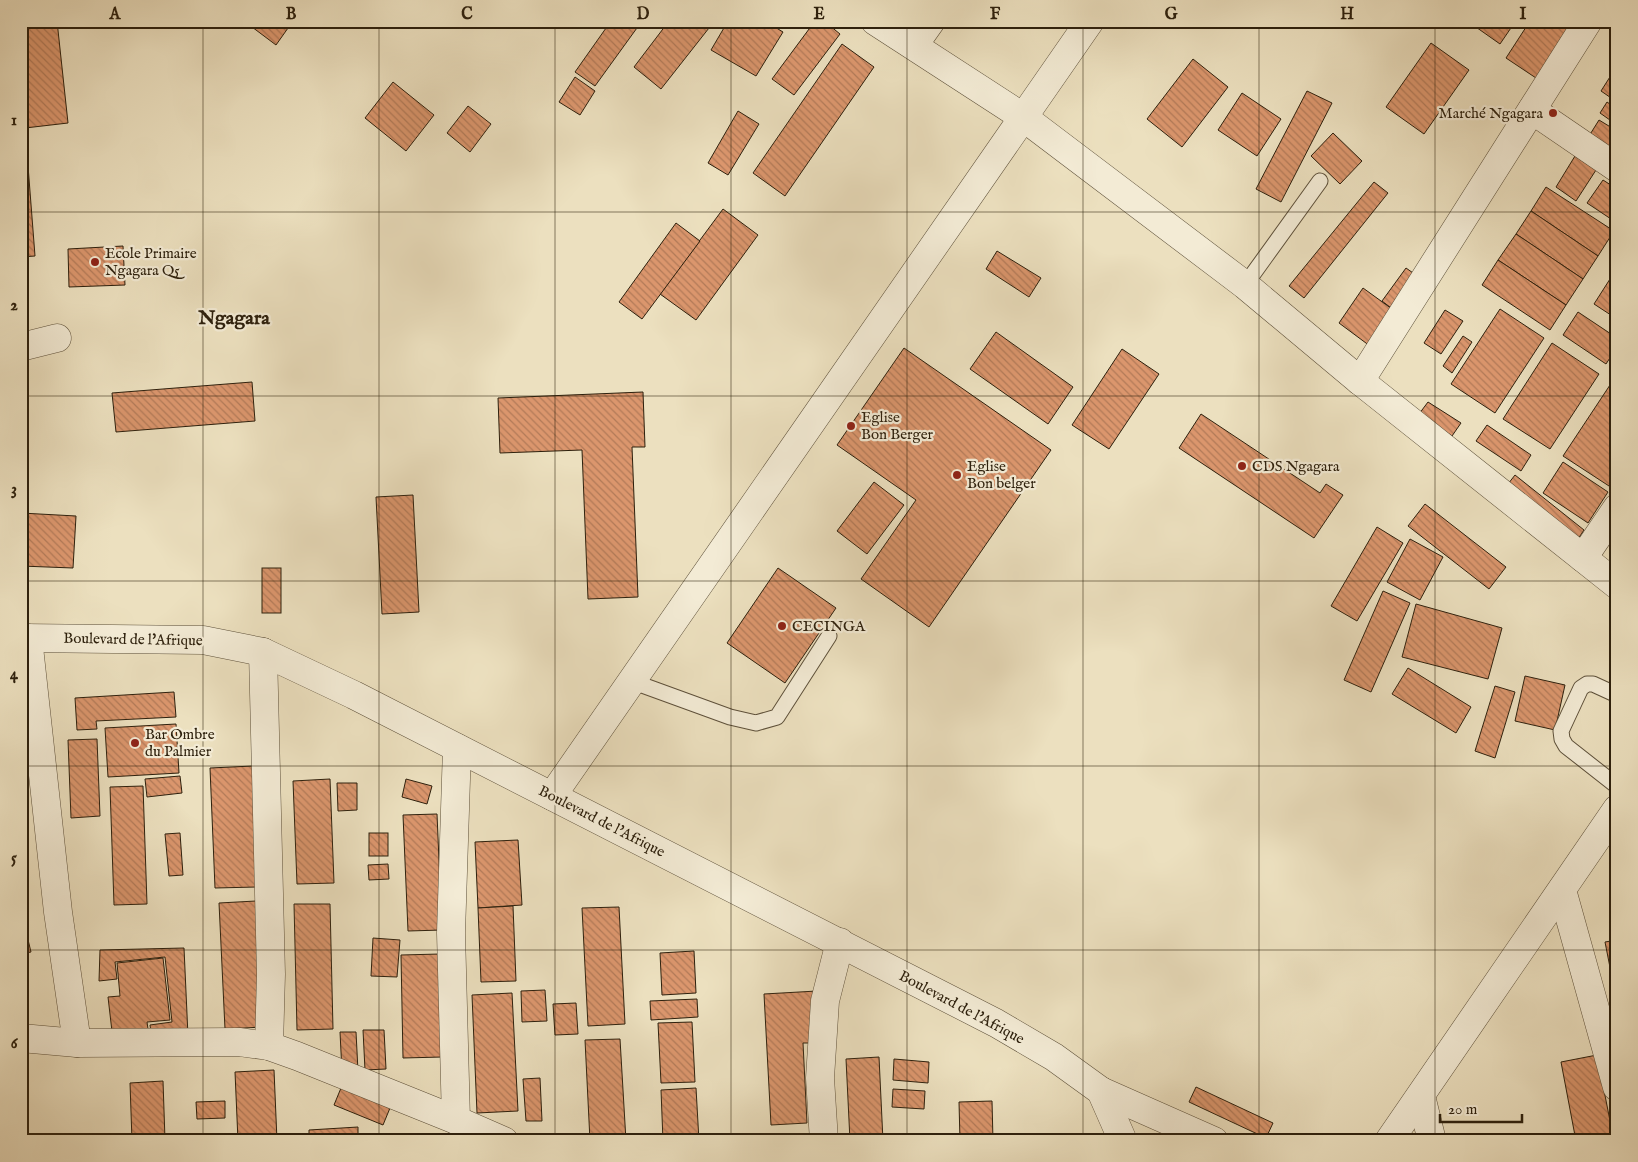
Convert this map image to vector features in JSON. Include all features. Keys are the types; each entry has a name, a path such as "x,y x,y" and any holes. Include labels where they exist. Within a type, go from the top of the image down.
{"street":[{"path":"876,21 1023,117 1245,285 1360,380 1617,585"},
{"path":"914,45 931,21"},
{"path":"552,796 1090,21"},
{"path":"1360,380 1588,21"},
{"path":"1532,110 1617,168"},
{"path":"21,347 57,338"},
{"path":"1583,558 1617,508"},
{"path":"25,638 58,912 77,1043"},
{"name":"Boulevard de l'Afrique","path":"25,638 203,640 263,652 354,695 840,942 1004,1028 1054,1057 1101,1091 1214,1141"},
{"path":"263,652 270,1046"},
{"path":"456,1120 450,932 457,748"},
{"path":"1389,1141 1617,809"},
{"path":"1562,890 1617,1087"},
{"path":"824,1141 820,1078 825,1001 840,942"},
{"path":"21,1038 77,1043 239,1042 270,1046 456,1120 503,1141"},
{"path":"1101,1091 1123,1141"},
{"path":"1421,1096 1432,1141"}],"lane":[{"path":"1245,285 1320,182"},
{"path":"631,681 730,717 756,723 777,717 830,636"},
{"path":"1617,695 1593,684 1586,684 1580,688 1561,731 1562,739 1566,746 1617,786"}],"building":[{"path":"21,21 57,21 68,123 25,128 21,96"},
{"path":"244,21 293,21 276,45"},
{"path":"611,21 642,21 595,86 575,72"},
{"path":"669,21 700,21 709,28 661,89 634,67"},
{"path":"728,21 765,21 783,32 756,76 711,50"},
{"path":"815,21 824,21 840,34 794,95 772,79"},
{"path":"1476,21 1515,22 1500,44 1473,25"},
{"path":"1530,21 1572,21 1536,78 1506,58"},
{"path":"1431,43 1469,70 1424,134 1386,107"},
{"path":"842,44 874,67 785,196 753,173"},
{"path":"1193,59 1228,87 1182,147 1147,119"},
{"path":"1615,69 1617,70 1617,102 1601,91"},
{"path":"575,77 595,91 580,115 559,102"},
{"path":"393,82 434,115 406,151 365,118"},
{"path":"1307,91 1332,103 1281,202 1256,189"},
{"path":"1242,93 1281,119 1257,156 1218,130"},
{"path":"1607,102 1617,109 1617,125 1600,113"},
{"path":"468,106 491,124 470,152 447,133"},
{"path":"738,111 759,124 728,175 708,163"},
{"path":"1599,120 1617,131 1617,140 1610,150 1589,136"},
{"path":"1333,133 1362,161 1340,184 1311,156"},
{"path":"26,140 35,256 21,257 21,141"},
{"path":"1575,156 1596,170 1576,201 1556,187"},
{"path":"1603,180 1617,189 1617,223 1587,203"},
{"path":"1374,182 1388,193 1304,298 1289,286"},
{"path":"1546,187 1614,231 1598,256 1531,211"},
{"path":"723,209 758,235 696,320 660,294"},
{"path":"1531,211 1598,256 1583,279 1516,234"},
{"path":"676,223 700,241 642,319 619,302"},
{"path":"1516,234 1583,279 1566,305 1498,260"},
{"path":"123,246 125,285 69,287 68,249"},
{"path":"997,251 1041,278 1029,297 986,269"},
{"path":"1498,260 1566,305 1550,330 1482,285"},
{"path":"1406,268 1423,280 1399,314 1382,301"},
{"path":"1610,279 1617,283 1617,319 1594,304"},
{"path":"1363,288 1399,314 1374,349 1339,323"},
{"path":"1500,309 1544,338 1495,413 1451,384"},
{"path":"1445,310 1463,321 1441,354 1424,343"},
{"path":"1578,312 1617,338 1617,347 1606,364 1563,335"},
{"path":"996,332 1073,387 1048,424 970,369"},
{"path":"1463,336 1472,342 1452,373 1443,366"},
{"path":"1552,343 1599,374 1550,449 1503,419"},
{"name":"Eglise Bon belger","path":"904,348 1051,450 929,627 861,579 916,500 837,445"},
{"path":"1122,349 1159,374 1109,449 1072,425"},
{"path":"252,382 255,421 116,432 112,393"},
{"path":"1610,385 1617,390 1617,474 1609,486 1563,456"},
{"path":"643,392 645,447 632,447 638,597 588,599 582,450 500,453 498,398"},
{"path":"1428,402 1461,423 1452,436 1419,414"},
{"name":"CDS Ngagara","path":"1201,414 1320,493 1326,484 1343,495 1314,538 1179,448"},
{"path":"1487,425 1531,455 1521,471 1476,441"},
{"path":"1563,462 1608,492 1588,523 1543,493"},
{"path":"1515,475 1584,530 1578,539 1508,484"},
{"path":"874,482 904,505 867,554 837,531"},
{"path":"413,495 419,612 382,614 376,497"},
{"path":"1425,504 1506,567 1489,589 1408,526"},
{"path":"21,513 76,516 73,568 21,566"},
{"path":"1377,527 1403,543 1357,621 1331,606"},
{"path":"1410,539 1443,557 1420,600 1387,582"},
{"path":"262,568 281,568 281,613 262,613"},
{"name":"CECINGA","path":"778,568 836,608 785,683 727,643"},
{"path":"1383,591 1410,603 1371,692 1344,680"},
{"path":"1416,604 1502,628 1488,679 1402,657"},
{"path":"1408,668 1471,707 1456,733 1392,694"},
{"path":"1525,676 1565,685 1555,730 1515,721"},
{"path":"1495,686 1515,692 1495,758 1475,751"},
{"path":"174,692 176,717 96,721 97,729 77,730 75,698"},
{"path":"176,724 179,773 108,777 105,728"},
{"path":"97,739 100,816 71,818 68,740"},
{"path":"253,766 257,887 215,888 210,768"},
{"path":"180,776 182,793 147,797 145,779"},
{"path":"330,779 334,883 297,884 293,781"},
{"path":"406,779 432,786 427,804 402,797"},
{"path":"337,783 357,783 357,810 338,811"},
{"path":"143,786 147,904 114,905 110,787"},
{"path":"437,814 442,930 408,931 403,815"},
{"path":"180,833 183,875 169,876 165,834"},
{"path":"369,833 388,833 388,856 369,856"},
{"path":"518,840 522,905 478,908 475,842"},
{"path":"388,864 389,879 369,880 368,865"},
{"path":"256,901 263,1027 225,1029 219,903"},
{"path":"294,904 330,904 333,1029 297,1030"},
{"path":"513,906 516,981 481,982 478,908"},
{"path":"619,907 625,1024 588,1026 582,908"},
{"path":"21,911 31,952 21,954"},
{"path":"373,938 400,940 397,977 371,976"},
{"path":"1617,940 1617,1003 1605,942"},
{"path":"184,948 188,1036 152,1040 150,1025 172,1022 165,957 115,962 117,979 99,981 100,950"},
{"path":"694,951 696,993 662,995 660,953"},
{"path":"440,954 442,1057 403,1058 401,955"},
{"path":"163,958 170,1020 147,1022 149,1036 113,1040 108,997 120,996 117,963"},
{"path":"545,990 547,1021 522,1022 521,991"},
{"path":"817,991 820,1043 803,1043 807,1123 771,1125 764,994"},
{"path":"512,993 518,1111 477,1113 472,995"},
{"path":"697,999 698,1017 651,1020 650,1001"},
{"path":"576,1003 578,1034 555,1035 553,1004"},
{"path":"692,1022 695,1082 661,1083 658,1023"},
{"path":"363,1030 384,1030 386,1069 365,1070"},
{"path":"340,1032 356,1032 358,1071 342,1072"},
{"path":"620,1039 626,1141 590,1141 585,1040"},
{"path":"1597,1055 1614,1141 1576,1141 1561,1062"},
{"path":"879,1057 883,1141 850,1141 846,1059"},
{"path":"894,1059 929,1062 928,1083 893,1080"},
{"path":"274,1070 277,1141 238,1141 235,1072"},
{"path":"540,1078 542,1121 526,1121 523,1079"},
{"path":"163,1081 165,1140 132,1141 130,1083"},
{"path":"1196,1087 1273,1123 1266,1138 1189,1102"},
{"path":"341,1088 390,1108 383,1125 334,1105"},
{"path":"696,1088 699,1141 663,1141 661,1090"},
{"path":"893,1089 925,1091 924,1109 892,1107"},
{"path":"225,1101 225,1118 197,1119 196,1102"},
{"path":"992,1101 993,1141 960,1141 959,1102"},
{"path":"358,1127 358,1141 309,1141 309,1130"},
{"path":"808,1138 808,1141 768,1140"}],"place":[{"name":"Marché Ngagara","path":"1553,113"},
{"name":"Ecole Primaire Ngagara Q5","path":"95,262"},
{"name":"Eglise Bon Berger","path":"851,426"},
{"name":"CDS Ngagara","path":"1242,466"},
{"name":"Eglise Bon belger","path":"957,475"},
{"name":"CECINGA","path":"782,626"},
{"name":"Bar Ombre du Palmier","path":"135,743"}],"district":[{"name":"Ngagara","path":"234,317"}]}
